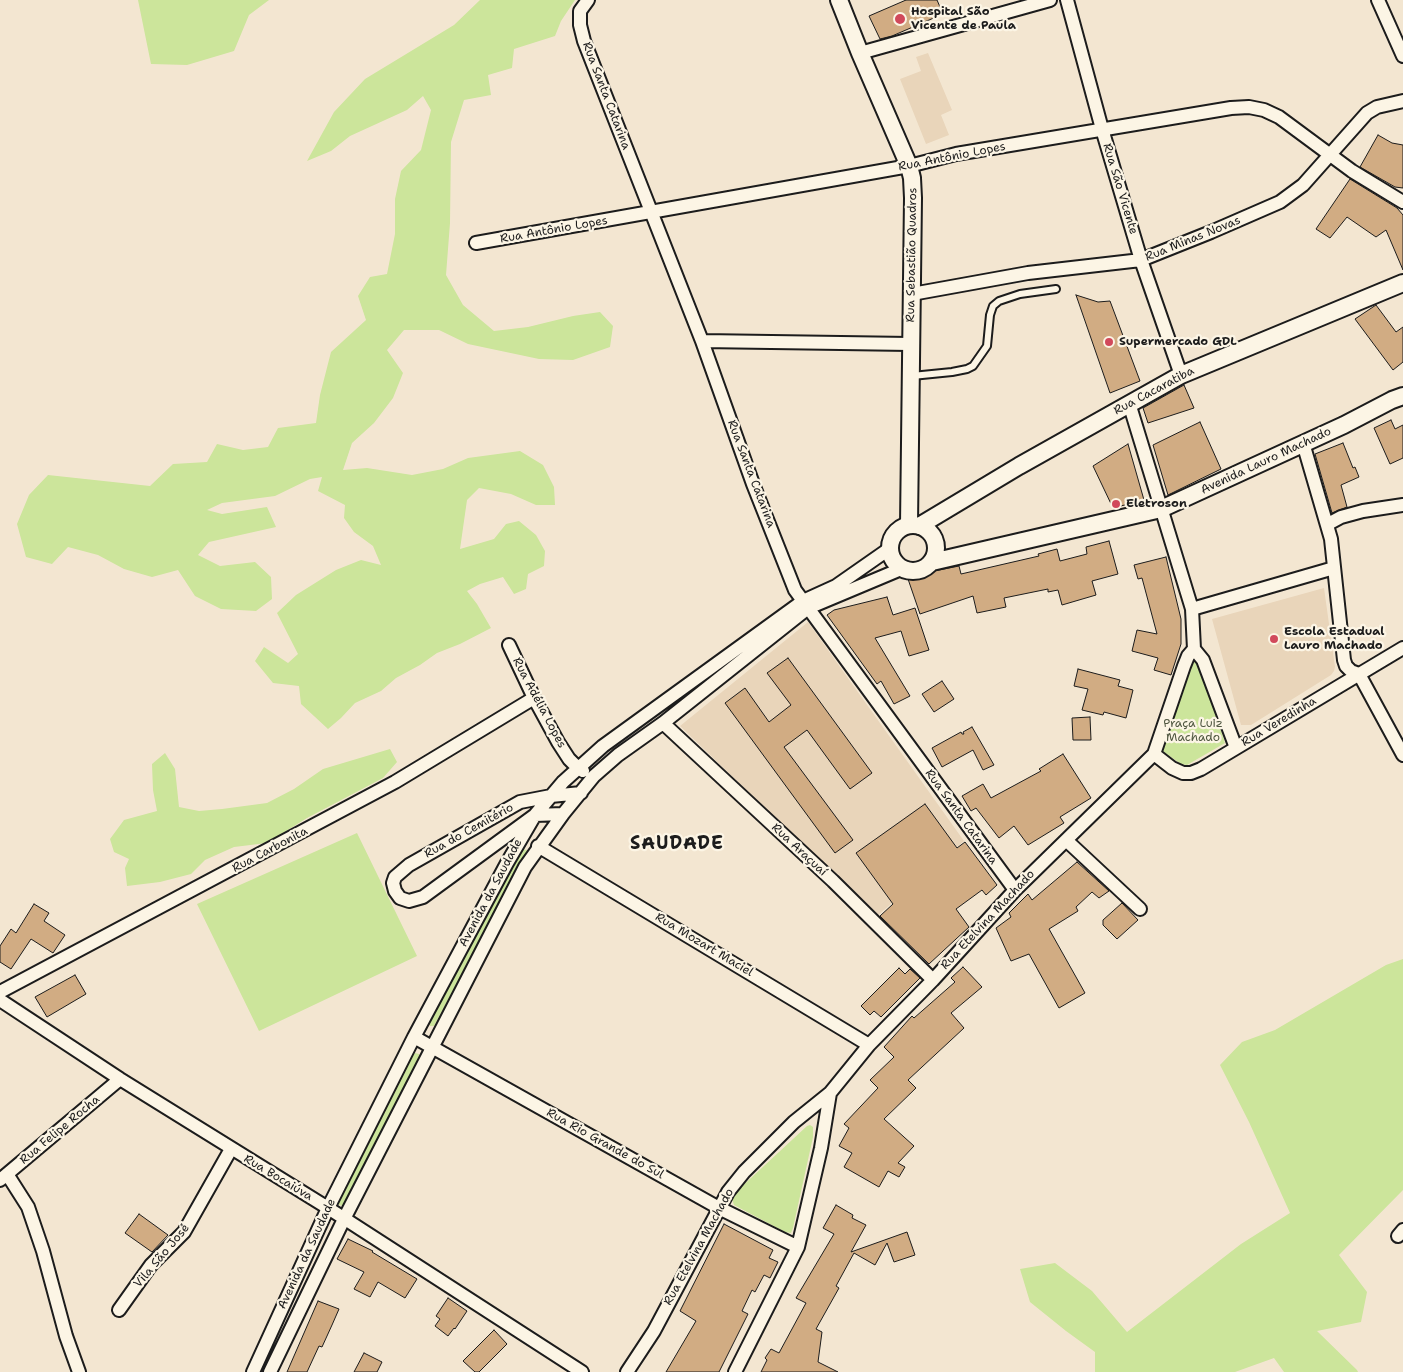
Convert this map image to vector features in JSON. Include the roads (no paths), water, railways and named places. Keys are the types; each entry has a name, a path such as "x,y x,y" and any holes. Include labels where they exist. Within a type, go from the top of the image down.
{"street":[{"name":"Rua Santa Catarina","path":"588,0 580,10 580,25 584,41 702,341 753,484 796,590 805,605 1014,890"},
{"name":"Rua Sebastião Quadros","path":"839,0 909,166 912,178 910,344 914,525"},
{"path":"860,53 1050,0"},
{"name":"Rua São Vicente","path":"1067,0 1102,130 1141,260 1181,375"},
{"path":"1378,0 1403,56"},
{"name":"Rua Minas Novas","path":"912,294 1028,273 1141,260 1280,202 1303,185 1367,113 1377,107 1403,101"},
{"name":"Rua Antônio Lopes","path":"476,243 909,166 956,154 1231,108 1249,107 1264,110 1279,117 1365,180 1403,202"},
{"name":"Rua Cacaratiba","path":"914,525 1128,403 1181,375 1403,283"},
{"path":"702,341 910,344"},
{"name":"Avenida Lauro Machado","path":"932,562 1161,509 1344,425 1398,398 1403,384"},
{"path":"1128,403 1192,609 1194,649 1203,660 1236,748"},
{"path":"1303,443 1328,524 1344,660 1351,672 1359,674 1403,755"},
{"path":"1328,524 1341,517 1363,511 1403,505"},
{"path":"914,525 927,530 933,536 936,554 932,562 923,569 912,572 901,568 892,560 889,549 890,540 894,533 901,527 914,525"},
{"name":"Avenida da Saudade","path":"253,1372 328,1208 414,1037 506,863 535,815 578,768 603,746 805,605 889,549"},
{"name":"Avenida da Saudade","path":"270,1372 344,1219 525,866 562,814 594,776 618,755 663,724 805,605 901,568"},
{"path":"1192,609 1334,568"},
{"name":"Rua Adélia Lopes","path":"509,645 534,698 569,759 578,768 594,776"},
{"name":"Rua Veredinha","path":"1154,754 1172,768 1183,773 1191,773 1201,769 1403,648"},
{"path":"1154,754 1184,666 1188,656 1194,649"},
{"name":"Rua Carbonita","path":"0,992 395,782 534,698"},
{"name":"Rua Araçuaí","path":"663,724 832,882 933,980"},
{"name":"Rua Etelvina Machado","path":"627,1372 654,1331 728,1192 749,1166 794,1122 830,1093 869,1045 933,980 1014,890 1154,754"},
{"name":"Rua do Cemitério","path":"535,815 423,897 408,901 400,898 395,891 393,883 395,877 409,865 520,802 581,793"},
{"path":"535,815 562,814"},
{"path":"1066,840 1140,909"},
{"name":"Rua Mozart Maciel","path":"538,846 869,1045"},
{"name":"Rua Bocaiúva","path":"0,1000 120,1079 328,1208 582,1372"},
{"name":"Rua Rio Grande do Sul","path":"414,1037 719,1208 798,1247"},
{"name":"Rua Felipe Rocha","path":"4,1177 120,1079"},
{"name":"Rua Etelvina Machado","path":"735,1372 798,1247 821,1148 830,1093"},
{"name":"Vila São José","path":"119,1310 151,1265 184,1232 231,1149"},
{"path":"4,1177 28,1207 43,1251 66,1336 79,1372"}],"lane":[{"path":"911,376 968,369 973,366 988,346 990,315 993,306 1020,294 1056,289"}],"place":[{"name":"Hospital São Vicente de Paula","path":"900,19"},
{"name":"Supermercado GDL","path":"1109,342"},
{"name":"Eletroson","path":"1116,504"},
{"name":"Escola Estadual Lauro Machado","path":"1274,639"}],"district":[{"name":"SAUDADE","path":"677,844"}],"park label":[{"name":"Praça Luiz Machado","path":"1193,731"}]}
